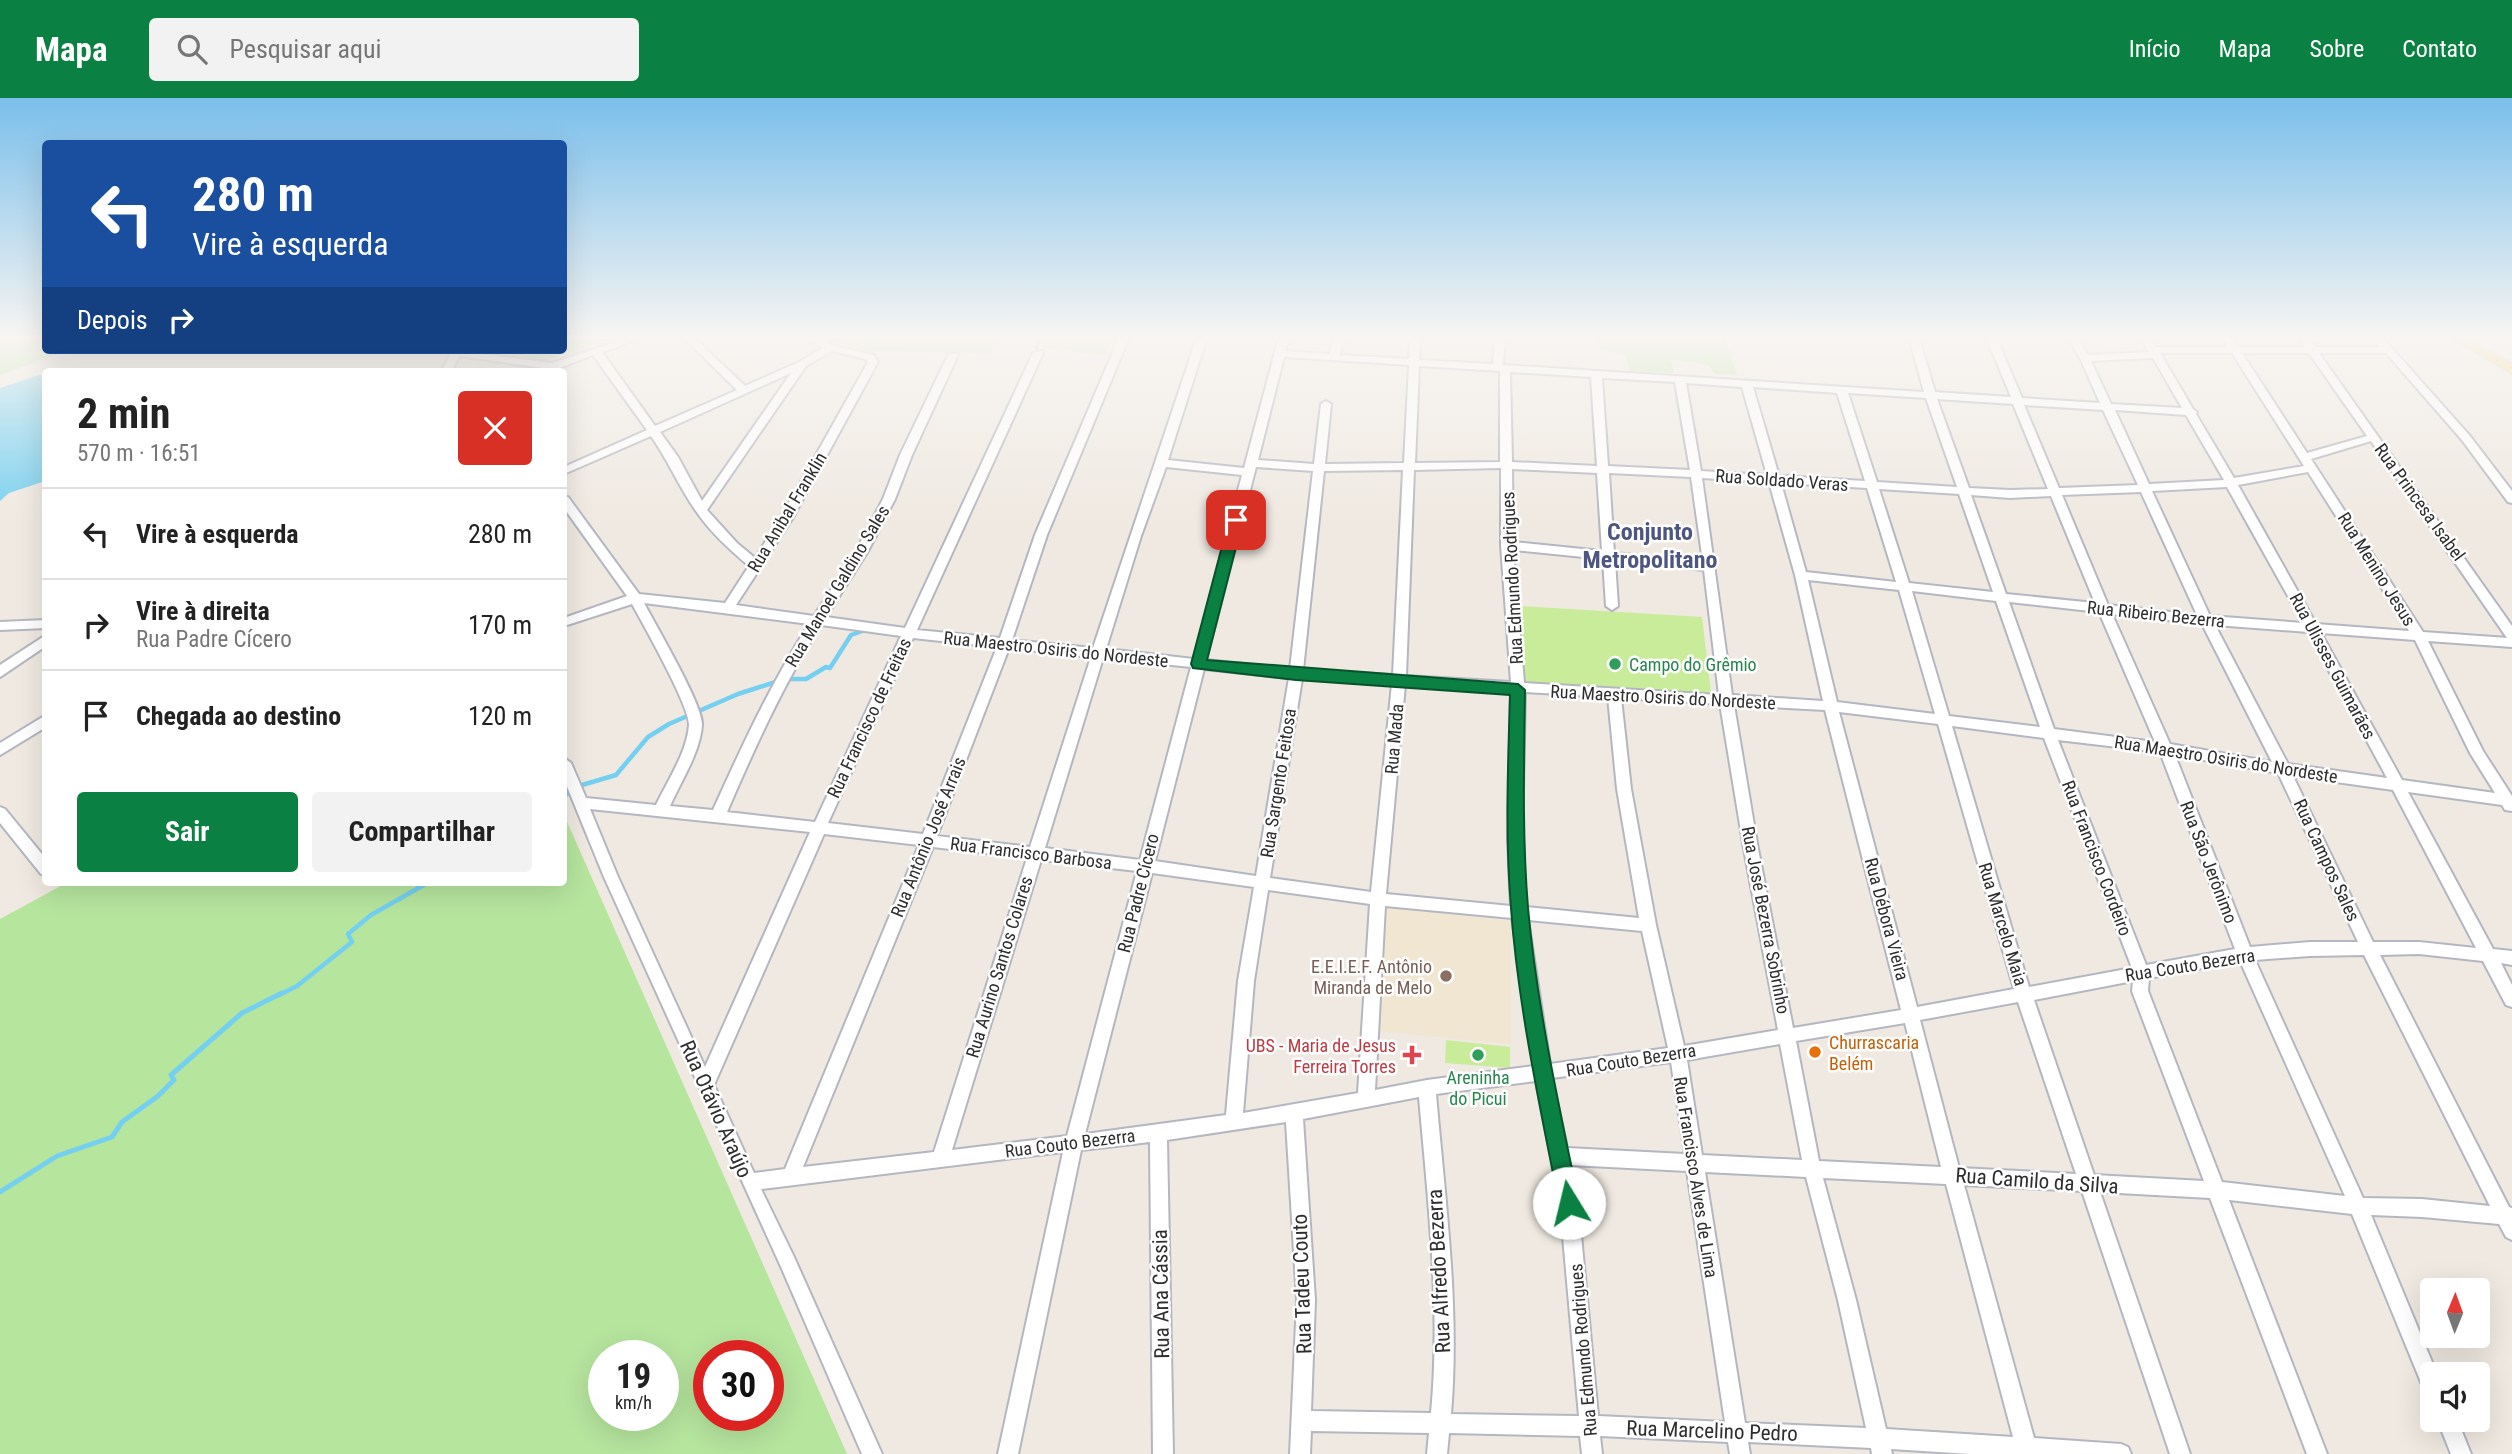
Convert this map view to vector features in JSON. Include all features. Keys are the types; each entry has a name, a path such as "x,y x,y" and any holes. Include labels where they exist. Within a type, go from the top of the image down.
{"street":[{"path":"632,400 654,430 701,510 733,546 756,565"},
{"path":"567,470 718,400"},
{"path":"701,510 778,400"},
{"name":"Rua Anibal Franklin","path":"728,608 786,519 852,400"},
{"name":"Rua Manoel Galdino Sales","path":"718,816 765,710 792,660 862,551 889,499 932,400"},
{"name":"Rua Francisco de Freitas","path":"705,1086 819,828 1016,400"},
{"name":"Rua Antônio José Arrais","path":"792,1176 928,841 1004,644 1041,535 1098,400"},
{"name":"Rua Aurino Santos Colares","path":"940,1159 1135,536 1182,400"},
{"name":"Rua Padre Cícero","path":"1008,1454 1074,1143 1267,400"},
{"name":"Rua Mada","path":"1366,1099 1378,899 1399,681 1411,400"},
{"name":"Rua Edmundo Rodrigues","path":"1503,400 1507,545 1518,690 1515,838 1520,911 1543,1074 1562,1156 1569,1203 1592,1454"},
{"path":"1598,400 1612,606"},
{"name":"Rua José Bezerra Sobrinho","path":"1684,400 1710,567 1726,698 1751,849 1789,1035 1812,1168 1847,1300 1880,1446"},
{"name":"Rua Débora Vieira","path":"1752,400 1801,575 1830,706 2027,1451"},
{"name":"Rua Marcelo Maia","path":"1845,400 1905,586 2024,995 2180,1454"},
{"name":"Rua Francisco Cordeiro","path":"1932,400 2049,733 2141,972 2140,991 2317,1454"},
{"path":"2010,400 2192,412"},
{"name":"Rua Campos Sales","path":"2105,400 2206,620 2284,769 2369,949 2510,1221"},
{"name":"Rua Ulisses Guimarães","path":"2185,400 2314,629 2512,1000"},
{"name":"Rua Menino Jesus","path":"2268,400 2421,639 2477,752 2510,803"},
{"name":"Rua Princesa Isabel","path":"2348,400 2512,635"},
{"path":"2433,400 2466,438 2512,499"},
{"name":"Rua São Jerônimo","path":"2019,401 2103,608 2165,748 2245,954 2358,1206 2422,1362"},
{"name":"Rua Sargento Feitosa","path":"1234,1121 1246,981 1296,674 1326,404"},
{"path":"2303,458 2374,437"},
{"name":"Rua Soldado Veras","path":"1162,463 1317,468 1506,465 2010,494 2145,489 2231,482 2312,468"},
{"path":"567,504 635,598 673,669 696,722 692,743 661,810"},
{"path":"1507,545 1710,567"},
{"name":"Rua Ribeiro Bezerra","path":"1801,575 2206,620 2421,639 2512,643"},
{"name":"Rua Maestro Osiris do Nordeste","path":"567,621 635,598 728,608 908,634 1296,674 1518,690 1726,698 1830,706 2165,748 2510,803"},
{"path":"0,626 42,624"},
{"path":"0,672 42,642"},
{"name":"Rua Francisco Alves de Lima","path":"1614,694 1624,789 1648,925 1678,1054 1740,1454"},
{"path":"0,750 42,723"},
{"name":"Rua Otávio Araújo","path":"567,770 705,1086 748,1182 789,1263 872,1454"},
{"name":"Rua Francisco Barbosa","path":"580,803 718,816 1145,866 1378,899 1648,925"},
{"path":"0,813 42,865"},
{"name":"Rua Couto Bezerra","path":"748,1182 1158,1133 1294,1113 1427,1088 1678,1054 1912,1015 2245,954 2310,949 2419,948 2512,958"},
{"name":"Rua Alfredo Bezerra","path":"1427,1088 1445,1339 1437,1454"},
{"name":"Rua Tadeu Couto","path":"1294,1113 1306,1300 1300,1454"},
{"name":"Rua Ana Cássia","path":"1158,1133 1163,1454"},
{"name":"Rua Camilo da Silva","path":"1562,1156 2216,1190 2358,1206 2422,1208 2510,1221"},
{"name":"Rua Marcelino Pedro","path":"1302,1421 1591,1426 1736,1433 1880,1446 2121,1454"},
{"path":"2452,1432 2461,1454"}],"shaded area":[{"name":"E.E.I.E.F. Antônio Miranda de Melo","path":"1387,907 1511,921 1511,1044 1378,1031"}],"green space":[{"name":"Campo do Grêmio","path":"1518,606 1702,617 1711,693 1524,686"},
{"path":"567,822 847,1454 0,1454 0,919 61,886 567,886"},
{"name":"Areninha do Picui","path":"1446,1040 1510,1047 1510,1068 1445,1063"}],"water":[{"path":"0,400 42,400 42,482 9,493 0,501"}],"waterway":[{"path":"567,794 582,785 616,775 648,737 669,724 738,694 785,679 806,679 826,667 830,668 851,635 868,629"},
{"path":"279,995 297,986 352,942 348,934 371,915 422,886"},
{"path":"0,1192 57,1156 112,1137 122,1122 158,1096 174,1080 171,1075 242,1013 282,993"}],"place":[{"name":"Campo do Grêmio","path":"1615,664"},
{"name":"E.E.I.E.F. Antônio Miranda de Melo","path":"1446,976"},
{"name":"Churrascaria Belém","path":"1815,1052"},
{"name":"UBS - Maria de Jesus Ferreira Torres","path":"1412,1055"},
{"name":"Areninha do Picui","path":"1478,1055"}],"district":[{"name":"Conjunto Metropolitano","path":"1650,546"}],"route":[{"path":"1236,520 1198,664 1518,690 1515,838 1520,911 1543,1074 1562,1156 1569,1203"}]}
